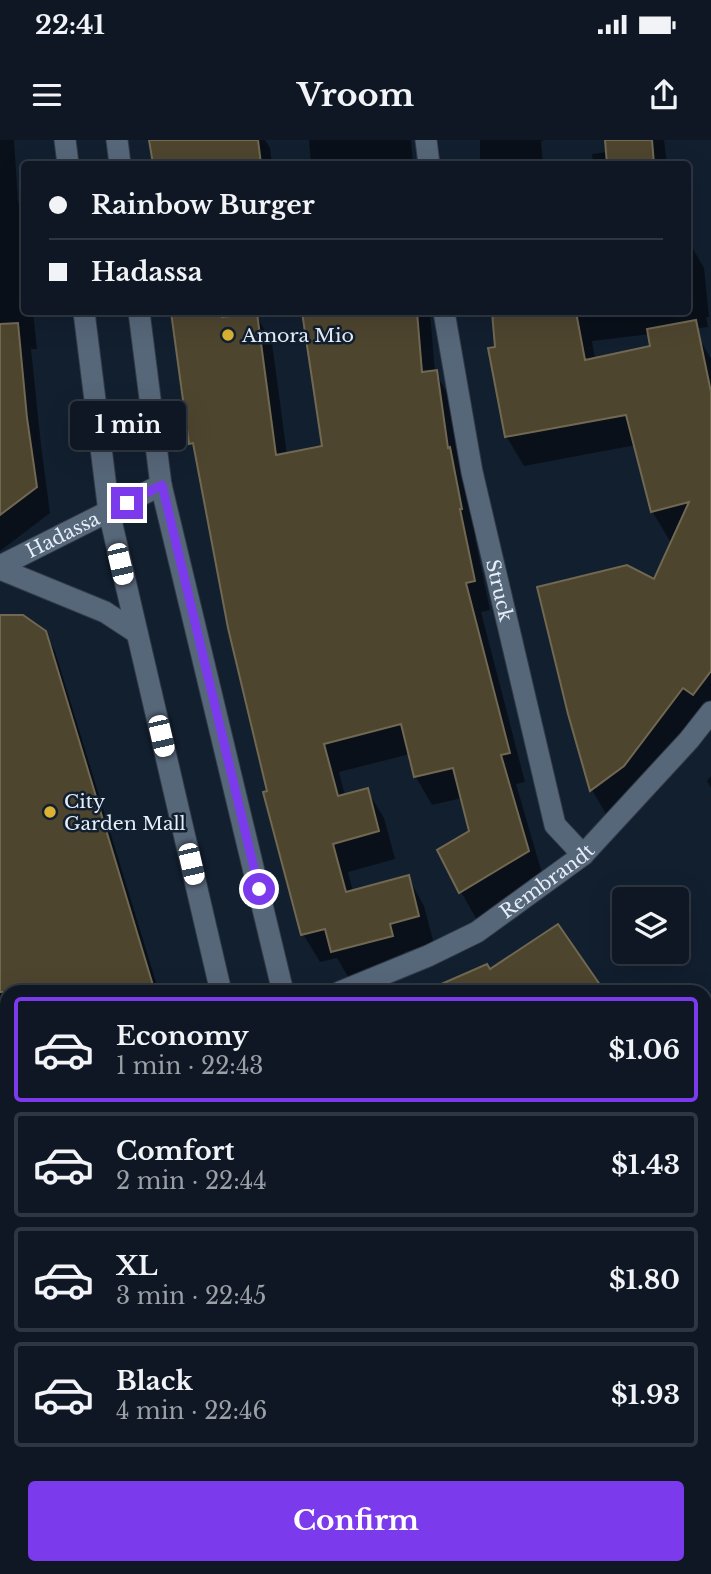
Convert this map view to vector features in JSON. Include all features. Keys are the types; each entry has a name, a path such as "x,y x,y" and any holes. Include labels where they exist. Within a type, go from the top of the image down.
{"main road":[{"path":"65,140 68,161"},
{"path":"117,140 120,161"},
{"path":"426,140 429,161"},
{"path":"84,315 109,512 219,985"},
{"path":"139,315 162,485 281,985"},
{"name":"Struck","path":"445,315 472,472 555,825 583,855"},
{"name":"Hadassa","path":"0,568 162,485"},
{"path":"0,568 105,612 137,633"},
{"name":"Rembrandt","path":"357,985 428,956 477,932 583,855 689,740 711,712"}],"building":[{"path":"149,140 258,140 261,161 152,161"},
{"path":"605,140 652,140 654,161 607,161"},
{"path":"171,315 257,315 276,455 322,446 302,315 417,315 422,372 437,370 448,448 450,447 475,581 466,583 510,753 501,755 529,851 459,893 437,850 469,831 453,768 414,777 401,724 324,744 338,796 368,788 379,831 333,844 346,892 409,875 419,916 390,924 393,936 331,952 325,929 301,935 263,792 267,791 228,628 193,443 189,444"},
{"path":"492,315 577,315 585,360 650,346 647,329 696,320 711,392 711,671 693,695 683,688 624,766 590,791 537,587 627,565 654,579 689,502 651,512 626,415 505,437 488,348 495,347"},
{"path":"18,323 37,487 0,515 0,324"},
{"name":"City Garden Mall","path":"0,615 23,615 46,631 153,985 0,985"},
{"path":"558,924 600,985 439,985 487,964 490,969"}],"place":[{"name":"Amora Mio","path":"228,335"},
{"name":"City Garden Mall","path":"50,812"}],"route":[{"path":"127,503 162,485 259,889"}]}
